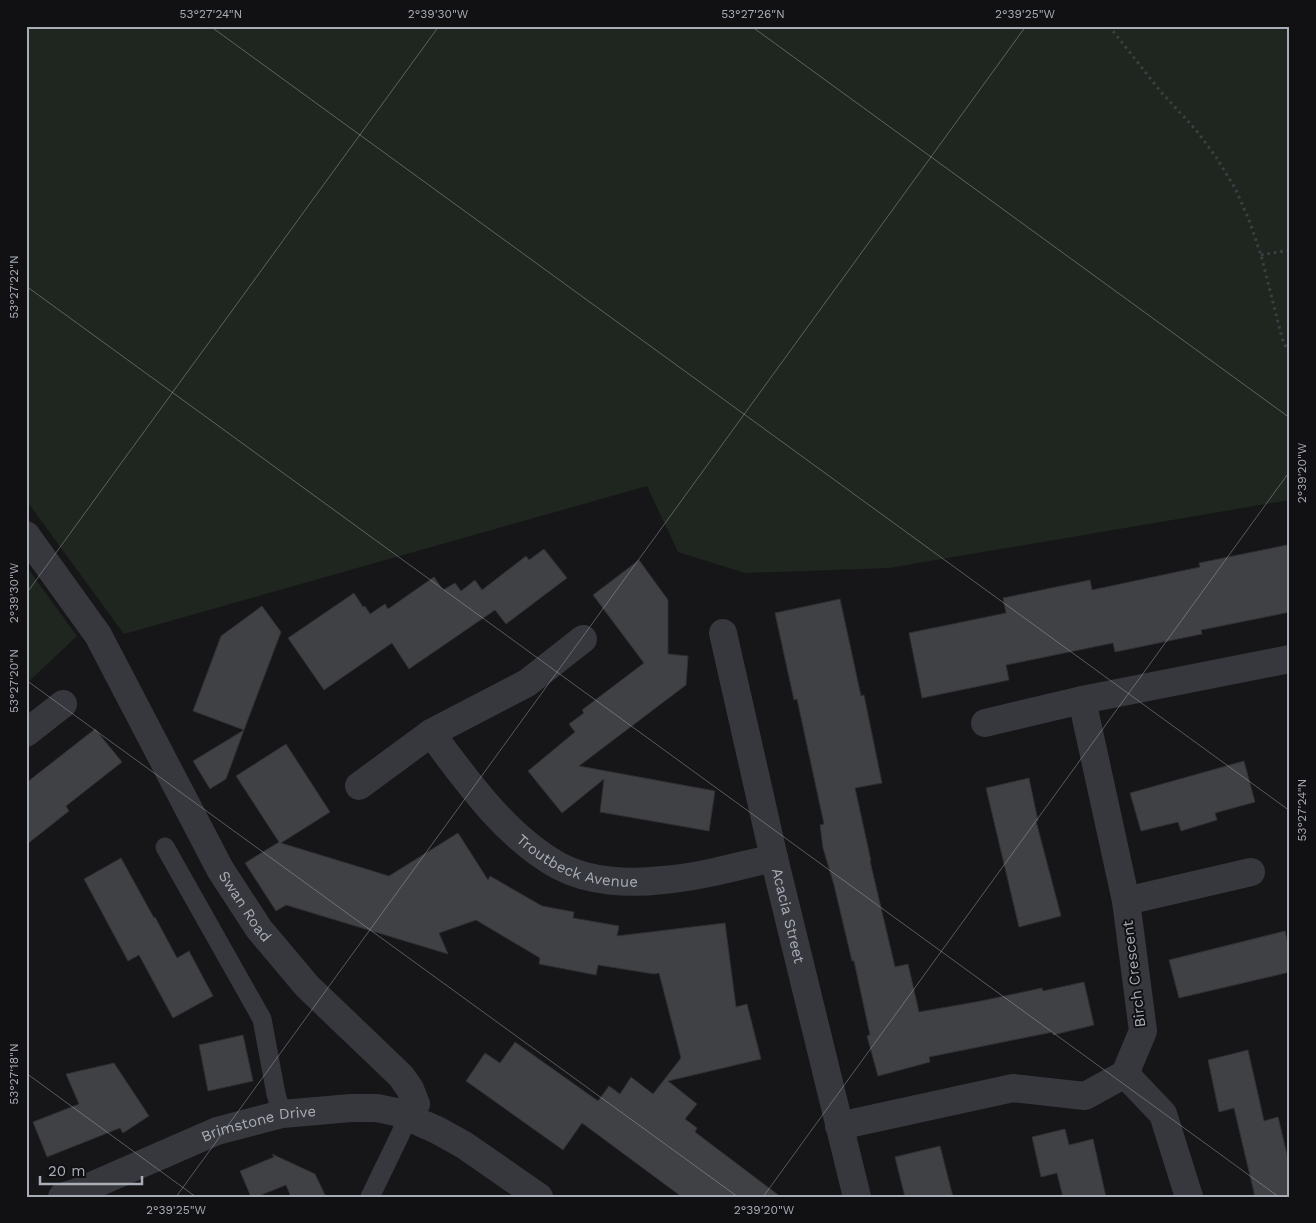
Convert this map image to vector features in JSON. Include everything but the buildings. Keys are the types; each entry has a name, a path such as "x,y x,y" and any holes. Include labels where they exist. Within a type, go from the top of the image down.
{"street":[{"name":"Swan Road","path":"26,535 98,635 220,869 259,929 307,986 401,1076 410,1089 416,1104 408,1116"},
{"name":"Acacia Street","path":"723,633 774,858 857,1197"},
{"path":"358,786 431,733 527,684 583,640"},
{"path":"985,723 1082,700 1290,659"},
{"name":"Birch Crescent","path":"1082,700 1126,901 1143,1031 1125,1074"},
{"path":"26,733 63,704"},
{"name":"Troutbeck Avenue","path":"431,733 480,797 510,829 538,853 560,866 585,876 608,880 662,880 703,875 774,858"},
{"path":"1126,901 1252,872"},
{"path":"839,1126 1012,1088 1085,1096 1125,1074 1163,1114 1189,1197"},
{"name":"Brimstone Drive","path":"71,1195 217,1131 282,1114 351,1108 377,1108 408,1116"},
{"path":"408,1116 464,1145 539,1197"}],"lane":[{"path":"165,847 262,1019 276,1094 282,1114"},
{"path":"370,1197 408,1116"}],"path":[{"path":"1109,26 1161,92 1196,130 1216,157 1235,188 1261,254 1282,338 1290,356"},
{"path":"1261,254 1290,250"}],"shaded area":[{"path":"26,26 1290,26 1290,379 1287,381 1290,387 1290,500 889,568 745,573 678,552 647,486 124,634 26,500"},
{"path":"26,566 77,636 26,684"}]}
